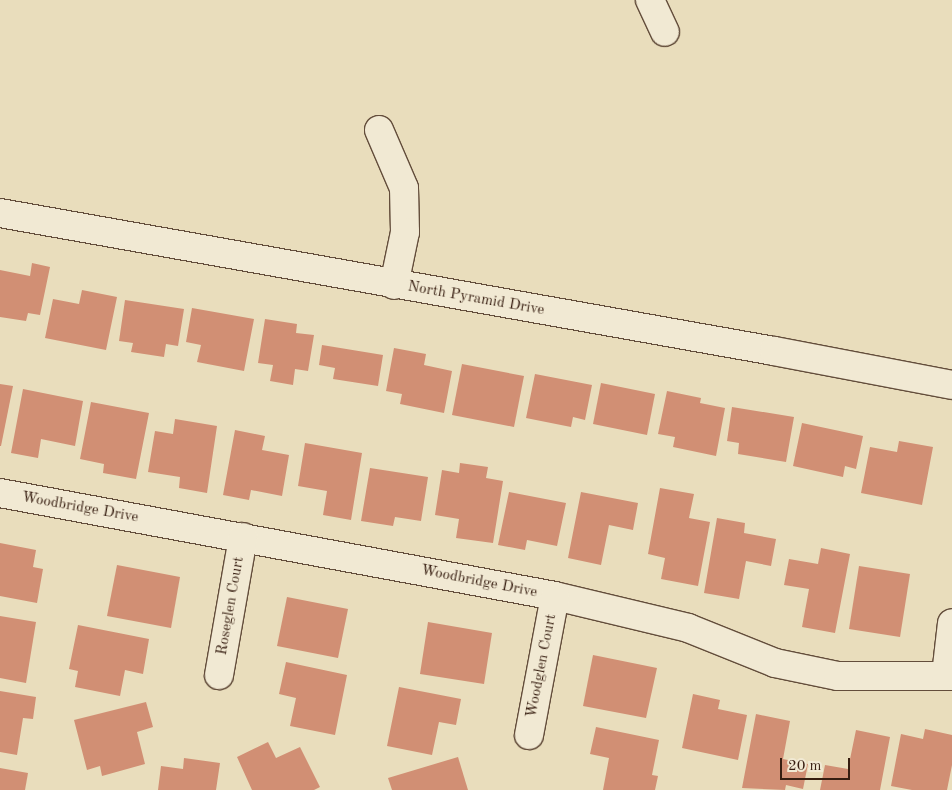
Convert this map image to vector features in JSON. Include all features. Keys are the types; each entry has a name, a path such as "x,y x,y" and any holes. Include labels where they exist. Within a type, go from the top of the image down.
{"street":[{"path":"650,0 665,32"},
{"path":"379,130 404,188 404,232 394,285"},
{"name":"North Pyramid Drive","path":"0,213 394,285 774,351 952,385"},
{"name":"Woodbridge Drive","path":"0,493 555,596 688,628 775,662 838,676 949,676"},
{"name":"Roseglen Court","path":"219,675 243,537"},
{"name":"Woodglen Court","path":"529,735 555,596"},
{"path":"949,676 952,623"}],"building":[{"path":"32,263 50,267 40,315 28,313 26,321 0,317 0,270 30,276"},
{"path":"82,290 117,297 106,350 45,338 53,299 79,304"},
{"path":"125,300 184,309 178,346 166,344 164,357 131,352 133,343 119,341"},
{"path":"192,308 254,319 244,371 197,362 201,345 186,342"},
{"path":"265,319 297,324 296,333 314,335 308,371 295,369 293,385 270,381 273,365 258,363"},
{"path":"322,345 383,355 378,386 333,379 335,368 319,365"},
{"path":"394,348 426,354 424,365 452,371 444,413 400,404 402,394 386,391"},
{"path":"462,364 524,376 514,427 452,415"},
{"path":"535,374 592,385 585,420 573,417 571,427 526,418"},
{"path":"601,383 655,394 647,435 593,424"},
{"path":"0,384 13,386 1,446 0,446"},
{"path":"23,389 83,401 75,446 41,439 38,458 11,453"},
{"path":"667,391 701,398 700,403 725,408 716,456 673,447 675,437 658,434"},
{"path":"91,402 149,413 136,479 103,473 104,464 80,459"},
{"path":"732,407 794,417 786,462 738,454 739,443 727,441"},
{"path":"175,419 217,426 207,493 179,488 180,477 148,472 155,431 173,434"},
{"path":"802,423 863,436 856,469 845,466 843,477 793,466"},
{"path":"235,430 265,436 262,450 289,455 282,496 251,490 249,500 223,495"},
{"path":"899,441 933,447 922,505 861,493 870,447 897,452"},
{"path":"305,443 362,453 351,520 323,515 327,491 298,486"},
{"path":"460,463 488,467 486,478 503,481 493,543 456,538 459,519 435,515 442,470 459,473"},
{"path":"370,468 428,477 421,521 395,517 393,526 361,521"},
{"path":"660,488 694,494 689,518 710,522 698,586 661,579 665,558 648,554"},
{"path":"509,492 566,503 557,546 527,540 525,550 498,545"},
{"path":"581,492 638,503 633,530 609,525 601,565 568,558"},
{"path":"717,518 745,523 744,533 776,539 771,566 746,561 739,599 704,593"},
{"path":"0,543 36,550 33,567 43,569 37,603 0,596"},
{"path":"821,548 850,554 835,633 802,627 809,589 784,585 789,559 818,564"},
{"path":"117,565 180,577 171,628 107,616"},
{"path":"859,566 910,574 900,637 849,629"},
{"path":"287,597 348,609 338,658 277,646"},
{"path":"0,616 36,622 26,683 0,678"},
{"path":"428,622 492,633 484,684 420,674"},
{"path":"78,625 149,639 143,674 125,670 120,696 75,687 78,671 69,669"},
{"path":"593,655 657,668 646,718 583,706"},
{"path":"286,662 347,675 335,735 290,726 296,698 279,694"},
{"path":"399,687 461,699 456,725 439,722 432,755 387,746"},
{"path":"0,691 36,697 33,719 23,718 17,755 0,752"},
{"path":"693,694 720,700 718,709 747,715 738,760 682,748"},
{"path":"146,702 153,727 137,732 145,764 102,776 100,766 87,770 74,720"},
{"path":"756,714 790,721 783,759 808,764 803,789 786,785 785,790 742,788"},
{"path":"596,727 659,740 652,775 658,776 655,790 603,790 609,758 590,754"},
{"path":"925,729 952,735 952,765 947,790 912,790 891,786 901,734 923,739"},
{"path":"856,730 890,737 880,790 820,790 825,765 848,769"},
{"path":"268,742 276,758 300,747 320,787 314,790 252,790 237,757"},
{"path":"458,757 468,790 392,790 388,778"},
{"path":"184,758 220,763 216,790 158,790 161,766 183,769"},
{"path":"0,768 28,773 25,790 0,790"}]}
